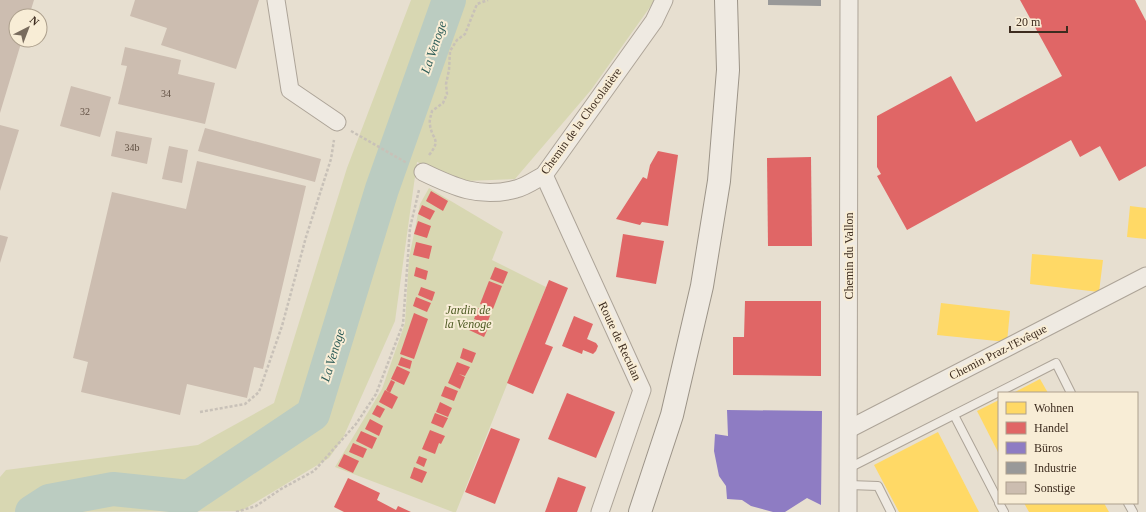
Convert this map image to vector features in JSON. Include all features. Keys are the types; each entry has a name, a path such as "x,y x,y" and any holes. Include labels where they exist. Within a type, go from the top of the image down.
{"main road":[{"path":"640,512 672,415 702,286 719,181 721,158 728,70 726,0"}],"street":[{"path":"276,0 290,90 336,122"},
{"name":"Chemin de la Chocolatière","path":"416,168 453,187 484,194 516,189 544,175 654,21 664,0"},
{"name":"Chemin du Vallon","path":"848,512 850,429 848,356 850,255 849,0"},
{"name":"Route de Reculan","path":"544,175 642,390 600,512"},
{"name":"Chemin Praz-l'Evêque","path":"850,429 1146,276"}],"lane":[{"path":"999,392 1056,363 1071,392"},
{"path":"849,477 954,415 998,393"},
{"path":"954,415 998,501"},
{"path":"849,477 878,486 891,512"}],"path":[{"path":"236,512 256,506 281,489 314,471 356,424 376,394 403,324 416,168 435,147 436,139 431,130 430,123 432,111 443,103 447,94 446,84 449,70 450,51 457,40 465,34 477,4 488,0"},
{"path":"200,412 245,404 259,392 282,326 306,237 330,159 336,122"},
{"path":"364,138 416,168"}],"green space":[{"path":"411,0 655,0 591,90 515,179 466,181 417,162 395,321 343,438 329,458 241,511 0,512 0,477 6,470 198,445 274,403 347,168"},
{"name":"Jardin de la Venoge","path":"429,188 503,232 492,260 546,287 456,512 335,467 382,389 405,323 409,258 420,204"}],"building: Wohnen":[{"path":"1130,206 1146,208 1146,239 1127,237"},
{"path":"1032,254 1103,260 1099,292 1030,284"},
{"path":"941,303 1010,311 1007,342 937,335"},
{"path":"1040,379 1047,392 1015,392"},
{"path":"998,400 998,452 977,411"},
{"path":"938,432 979,512 899,512 874,465"},
{"path":"1025,504 1105,504 1109,512 1029,512"}],"building: Handel":[{"path":"1020,0 1135,0 1146,21 1146,166 1119,181 1100,146 1080,157 1071,140 907,230 877,176 881,174 877,167 877,116 951,76 976,122 1062,76"},
{"path":"658,151 678,155 668,226 642,222 640,225 616,219 643,177 647,179 650,165"},
{"path":"811,157 812,246 768,246 767,158"},
{"path":"431,191 448,201 443,211 426,201"},
{"path":"422,205 435,211 430,220 418,214"},
{"path":"418,221 431,226 427,238 414,234"},
{"path":"623,234 664,241 656,284 616,277"},
{"path":"416,242 432,246 429,259 413,255"},
{"path":"416,267 428,271 426,280 414,276"},
{"path":"495,267 508,272 503,284 490,279"},
{"path":"549,280 568,288 545,344 553,347 533,394 507,383"},
{"path":"489,281 502,286 493,309 480,304"},
{"path":"421,287 435,292 432,301 418,295"},
{"path":"416,297 431,303 427,312 413,306"},
{"path":"745,301 821,301 821,376 733,375 733,337 744,337"},
{"path":"478,308 491,313 487,324 474,319"},
{"path":"414,313 428,319 414,359 400,354"},
{"path":"574,316 593,324 587,339 596,343 598,346 593,354 583,350 582,354 562,346"},
{"path":"473,320 489,326 484,337 469,330"},
{"path":"463,348 476,353 472,363 460,358"},
{"path":"401,357 412,361 410,369 398,365"},
{"path":"457,362 470,367 465,376 459,374 465,377 460,389 448,383"},
{"path":"397,366 410,372 404,385 391,379"},
{"path":"391,380 395,382 390,393 386,390"},
{"path":"445,386 458,391 454,401 441,396"},
{"path":"385,390 398,397 392,409 379,402"},
{"path":"567,393 615,412 596,458 548,439"},
{"path":"440,402 452,408 448,417 436,412"},
{"path":"377,405 385,409 380,418 372,414"},
{"path":"435,413 448,418 443,428 431,423"},
{"path":"370,419 383,426 379,436 365,429"},
{"path":"491,428 520,439 495,504 465,492"},
{"path":"430,430 445,436 441,444 439,443 435,454 422,449"},
{"path":"361,431 377,438 372,449 356,441"},
{"path":"353,443 367,449 363,458 349,452"},
{"path":"344,454 359,461 353,473 338,466"},
{"path":"419,456 427,459 424,467 416,463"},
{"path":"414,467 427,472 422,483 410,478"},
{"path":"558,477 586,487 577,512 545,512"},
{"path":"348,478 380,493 377,500 396,510 398,506 411,512 344,512 334,507"}],"building: Büros":[{"path":"727,410 822,411 821,505 807,498 785,512 773,512 751,506 742,500 727,499 726,486 719,476 714,451 715,434 728,436"}],"building: Industrie":[{"path":"768,0 821,0 821,6 768,5"}],"building: Sonstige":[{"path":"0,0 34,0 32,8 8,8 8,48 20,48 0,113"},
{"path":"135,0 259,0 236,69 161,45 167,28 130,16"},
{"path":"125,47 181,60 178,74 215,83 205,124 118,104 127,66 121,65"},
{"path":"71,86 111,97 100,137 60,126"},
{"path":"0,125 19,130 0,191"},
{"path":"205,128 321,159 315,182 198,151"},
{"path":"116,131 152,138 147,164 111,156"},
{"path":"169,146 188,150 182,183 162,179"},
{"path":"197,161 306,186 263,369 254,367 247,398 187,384 180,415 81,392 88,362 73,358 112,192 186,209"},
{"path":"0,235 8,237 0,263"}],"waterway":[{"name":"La Venoge","path":"32,512 49,501 113,489 189,497 313,414 382,189 449,0"}]}
